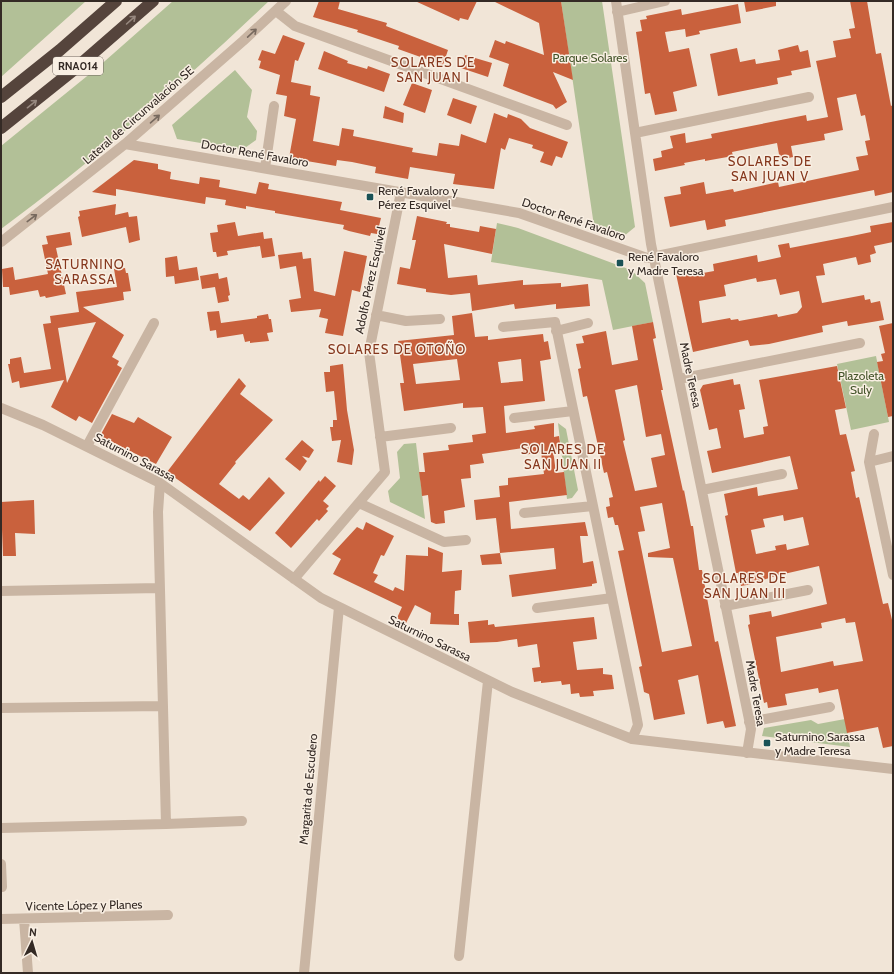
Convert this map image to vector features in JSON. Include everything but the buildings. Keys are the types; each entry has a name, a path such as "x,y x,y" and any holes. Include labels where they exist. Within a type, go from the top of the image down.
{"highway":[{"path":"60,50 108,1"},
{"name":"RNA014","path":"1,97 60,50 116,1"},
{"name":"RNA014","path":"1,128 76,68 153,1"}],"street":[{"name":"Lateral de Circunvalación SE","path":"1,242 125,144 286,1"},
{"name":"Madre Teresa","path":"616,1 654,257 751,729 748,753"},
{"path":"617,12 665,1"},
{"path":"276,11 295,26 567,125"},
{"path":"635,133 809,97"},
{"path":"265,168 274,106"},
{"name":"Doctor René Favaloro","path":"125,144 520,212 647,258 893,207"},
{"name":"Adolfo Pérez Esquivel","path":"294,579 385,472 369,352 401,192"},
{"path":"376,315 406,321 440,319"},
{"path":"87,446 154,323"},
{"path":"503,327 555,327 588,323"},
{"path":"555,327 638,725 632,739"},
{"path":"679,379 860,343"},
{"name":"Saturnino Sarassa","path":"1,408 42,425 160,482 321,598 512,692 632,739 893,769"},
{"path":"514,418 573,412"},
{"path":"380,437 451,428"},
{"path":"874,434 869,462 891,558 893,575"},
{"path":"869,462 893,456"},
{"path":"702,490 782,474"},
{"path":"160,482 158,512 166,824"},
{"path":"358,503 444,542 466,540"},
{"path":"524,513 593,506"},
{"path":"1,592 160,588"},
{"path":"726,606 808,590"},
{"path":"537,608 612,598"},
{"name":"Margarita de Escudero","path":"304,973 338,607"},
{"path":"459,956 488,681"},
{"path":"1,708 163,706"},
{"path":"749,722 830,707"},
{"path":"1,828 242,821"},
{"path":"1,864 2,887"},
{"name":"Vicente López y Planes","path":"1,919 168,916"},
{"path":"24,919 28,973"}],"green space":[{"path":"1,1 86,1 1,77"},
{"path":"173,1 269,1 205,61 139,119 71,175 1,229 1,146 97,68"},
{"name":"Parque Solares","path":"561,1 602,1 635,227 624,236 594,226"},
{"path":"235,70 252,90 247,117 257,131 256,140 242,150 177,139 172,125"},
{"path":"497,223 518,228 631,270 645,283 653,322 613,330 602,280 491,262"},
{"name":"Plazoleta Suly","path":"876,356 889,422 851,430 837,364"},
{"path":"558,423 566,429 578,490 572,498 567,499"},
{"path":"416,443 425,519 390,502 388,491 400,478 397,452 404,444"},
{"path":"845,719 850,747 762,736 764,728 811,720 818,724"}],"place":[{"name":"René Favaloro y Pérez Esquivel","path":"370,197"},
{"name":"René Favaloro y Madre Teresa","path":"620,263"},
{"name":"Saturnino Sarassa y Madre Teresa","path":"767,743"}],"district":[{"name":"SOLARES DE SAN JUAN I","path":"433,70"},
{"name":"SOLARES DE SAN JUAN V","path":"770,168"},
{"name":"SATURNINO SARASSA","path":"85,272"},
{"name":"SOLARES DE OTOÑO","path":"397,349"},
{"name":"SOLARES DE SAN JUAN II","path":"563,456"},
{"name":"SOLARES DE SAN JUAN III","path":"745,586"}]}
